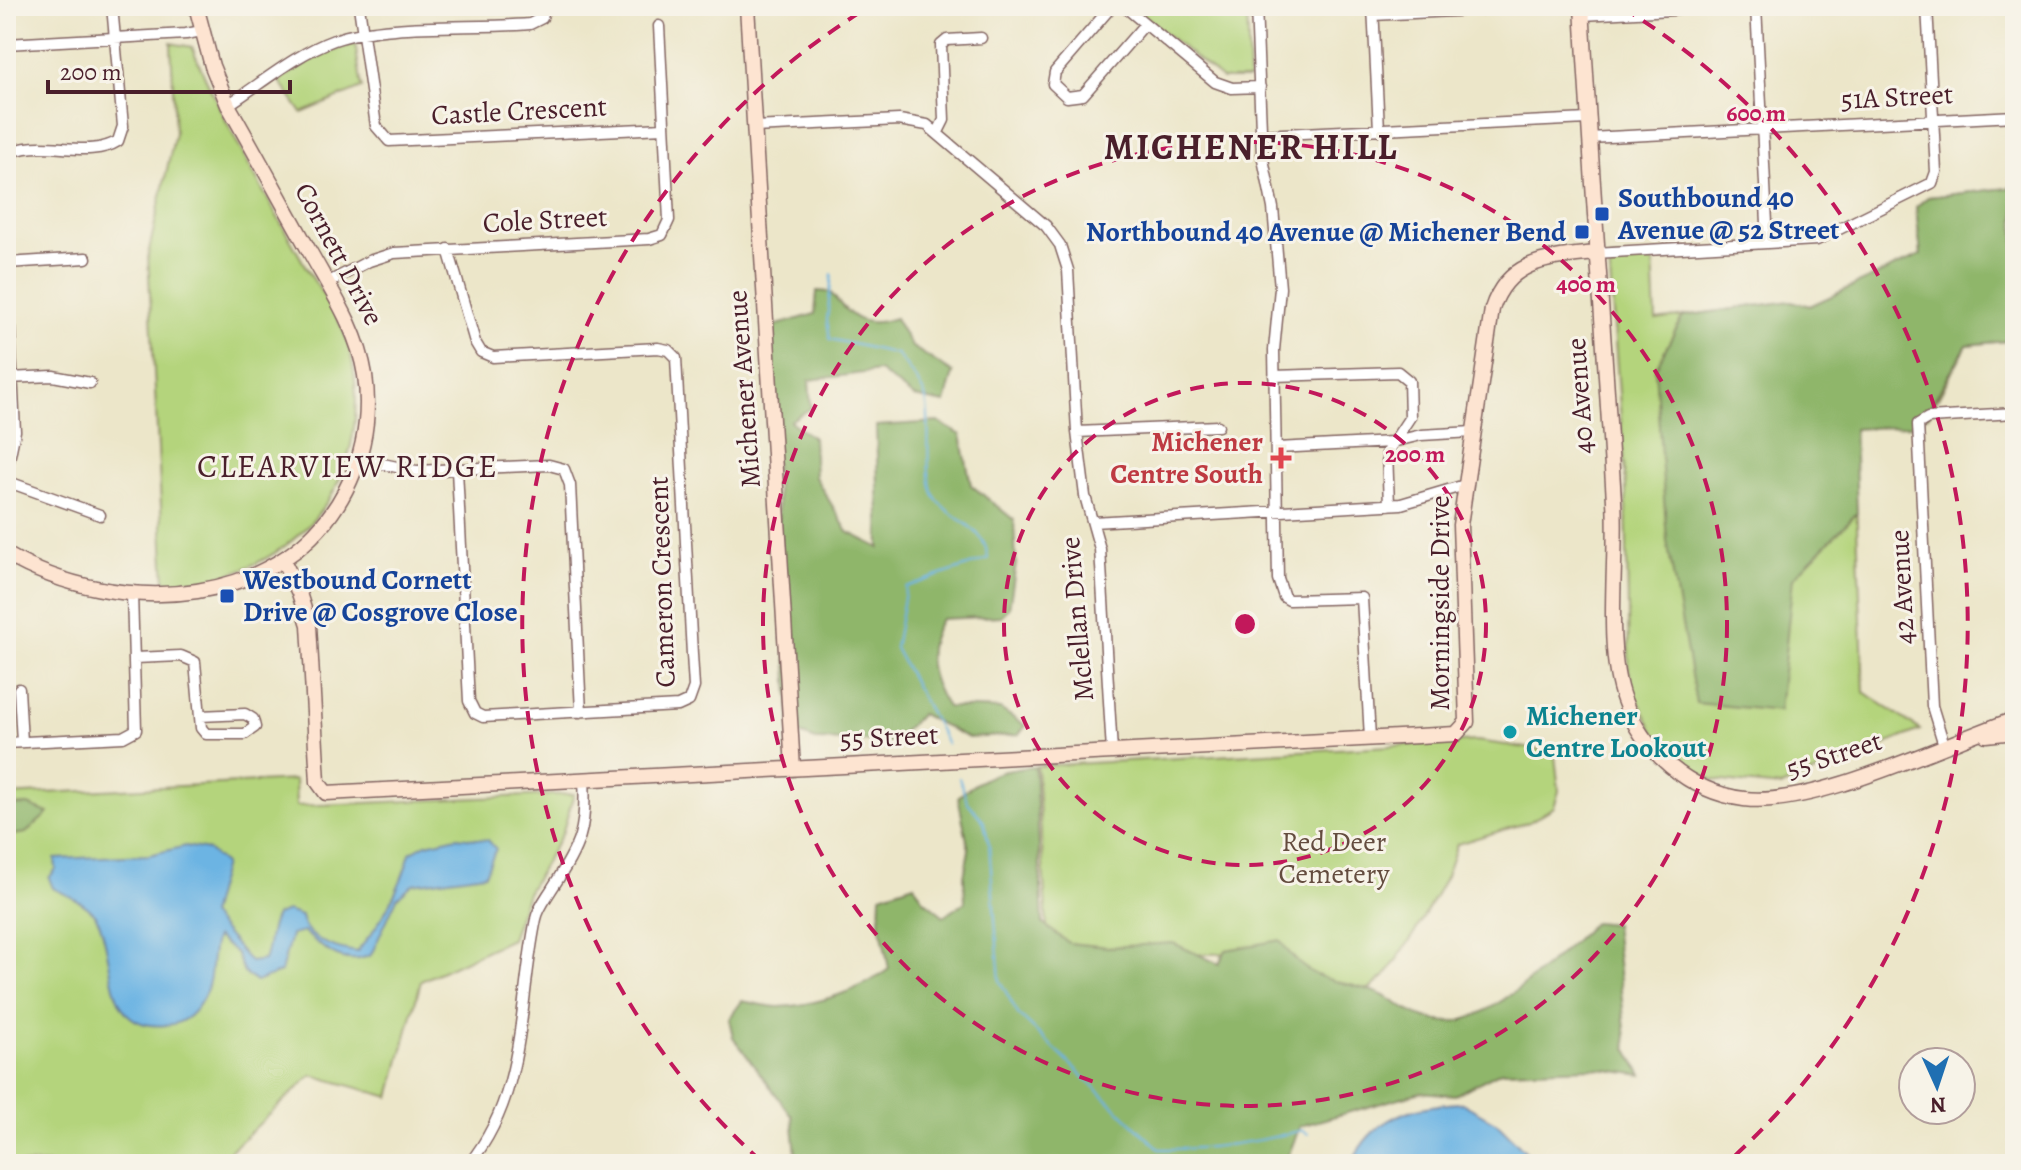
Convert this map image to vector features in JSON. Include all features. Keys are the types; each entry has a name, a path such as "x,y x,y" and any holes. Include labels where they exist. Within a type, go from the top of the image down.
{"street":[{"path":"6,155 22,149 104,146 118,141 123,126 112,6"},
{"name":"Cornett Drive","path":"6,554 67,581 132,593 217,587 250,577 283,560 323,524 346,490 359,459 366,426 365,373 355,337 228,105 196,6"},
{"path":"359,6 363,34"},
{"path":"228,105 318,47 363,34 530,24 539,21 545,6"},
{"name":"Michener Avenue","path":"747,6 793,769"},
{"path":"1112,6 1055,72 1053,84 1067,97 1083,95 1145,24"},
{"path":"1124,6 1215,82 1232,88 1260,87"},
{"path":"1256,6 1265,173 1273,208 1280,288 1274,376 1278,579 1284,597 1294,601 1362,598 1370,738"},
{"path":"1582,10 1742,6"},
{"path":"1756,6 1768,243"},
{"path":"1595,253 1820,239 1932,183 1936,172 1927,6"},
{"path":"1379,130 1373,11 1493,9"},
{"name":"40 Avenue","path":"1582,10 1595,253 1614,504 1615,660 1619,686"},
{"path":"659,26 664,128"},
{"path":"6,44 202,31"},
{"name":"Castle Crescent","path":"363,34 376,126 389,141 664,128"},
{"path":"754,127 899,120 918,122 938,132 944,120 942,43 981,38"},
{"name":"51A Street","path":"1589,138 2015,116"},
{"path":"1262,135 1588,119"},
{"name":"Cole Street","path":"327,283 387,254 649,239 662,235 669,220 664,128"},
{"name":"Mclellan Drive","path":"938,132 1055,237 1069,275 1077,432 1083,487 1100,555 1112,752"},
{"name":"Cameron Crescent","path":"448,249 475,342 484,354 493,357 658,348 672,353 677,363 693,692 689,701 678,706 489,717 472,710 457,470"},
{"path":"6,250 9,378 15,431 6,474"},
{"name":"Morningside Drive","path":"1462,731 1467,722 1460,528 1489,322 1503,285 1516,271 1537,260 1595,253"},
{"path":"7,263 86,258"},
{"path":"1274,376 1398,372 1409,381 1410,412 1387,455 1389,505"},
{"path":"9,378 53,376 90,383"},
{"name":"42 Avenue","path":"1944,745 1932,706 1918,424 1933,417 2015,413"},
{"path":"1077,432 1218,426"},
{"path":"1277,448 1392,442 1421,435 1473,432"},
{"path":"359,459 406,470 549,465 568,473 581,712"},
{"path":"6,481 100,515"},
{"path":"1093,522 1389,505 1465,485"},
{"name":"55 Street","path":"283,560 299,593 309,625 320,789 330,793 1462,731"},
{"path":"6,743 123,737 133,733 138,718 132,593"},
{"path":"135,658 191,658 198,669 200,716 201,728 210,736 250,733 255,727 253,719 245,714 200,716"},
{"name":"55 Street","path":"1619,686 1638,729 1674,770 1705,788 1744,799 1808,794 2015,719"},
{"path":"19,689 22,742"},
{"path":"1966,737 2015,732"},
{"path":"469,1164 501,1112 517,1062 536,915 582,839 586,815 584,779"}],"green space":[{"path":"1131,6 1247,6 1249,79 1222,79"},
{"path":"171,43 192,47 244,156 335,315 349,347 356,392 353,437 339,480 329,500 300,534 248,567 208,579 165,584 148,255 175,133"},
{"path":"355,43 362,88 302,113 279,80 320,56"},
{"path":"2015,187 2015,340 1967,345 1928,416 1853,429 1864,692 1920,730 1781,787 1713,780 1679,761 1657,738 1632,688 1629,670 1626,487 1609,260 1653,256 1656,320 1791,301 1810,306 1921,255 1916,207 1928,197"},
{"path":"2015,187 2015,340 1967,345 1919,425 1854,429 1857,513 1793,578 1779,711 1696,703 1667,541 1655,369 1683,316 1791,301 1810,306 1921,255 1916,207 1928,197"},
{"path":"817,291 830,292 850,314 865,321 895,318 911,346 953,373 945,403 914,397 879,371 809,380 811,408 790,421 813,438 815,477 848,532 880,548 876,426 938,422 961,435 971,485 1014,520 1016,564 1009,608 1001,616 941,619 931,642 932,675 947,707 1000,709 1026,726 1018,735 968,738 921,714 893,742 816,740 791,731 767,328 815,314"},
{"name":"Red Deer Cemetery","path":"1477,741 1548,751 1555,756 1559,791 1554,807 1529,822 1457,844 1446,876 1413,936 1386,975 1371,988 1357,993 1319,981 1280,951 1070,960 1047,929 1037,766"},
{"path":"1035,767 1043,924 1069,943 1109,947 1173,943 1219,964 1226,950 1280,940 1301,965 1321,977 1379,993 1419,1016 1450,1022 1467,1019 1507,998 1594,922 1614,924 1627,1048 1642,1075 1593,1068 1501,1071 1455,1095 1421,1092 1300,1126 1287,1159 1289,1164 797,1164 792,1116 733,1037 729,1019 742,1001 774,1007 807,1004 852,990 889,969 880,923 881,895 914,884 924,900 944,916 965,902 964,876 969,850 958,797 994,774"},
{"path":"295,780 296,806 574,794 562,834 527,893 511,939 421,981 390,1097 312,1075 216,1164 6,1164 6,795"},
{"path":"28,805 48,813 26,833 6,836 6,806"}],"water":[{"path":"457,837 488,840 496,849 485,874 413,884 397,898 371,955 343,958 327,951 304,932 291,935 281,972 256,982 244,973 236,953 216,937 209,981 201,1002 185,1019 167,1025 146,1024 131,1017 121,1006 104,936 95,914 53,888 49,878 56,869 55,859 149,855 186,846 208,850 224,864 210,915 250,962 264,960 273,920 276,915 287,911 301,916 308,931 323,942 357,952 389,905 410,853 426,844"},
{"path":"1462,1103 1497,1123 1538,1164 1351,1164 1371,1134 1396,1116 1427,1107"}],"waterway":[{"path":"832,274 827,320 830,339 897,354 925,396 929,475 934,495 948,511 974,530 986,547 988,559 906,587 895,648 947,744"},
{"path":"959,778 967,801 984,822 989,845 1000,981 1018,1014 1159,1149 1231,1145 1303,1130 1308,1134"}],"place":[{"name":"Southbound 40 Avenue @ 52 Street","path":"1602,214"},
{"name":"Northbound 40 Avenue @ Michener Bend","path":"1582,232"},
{"name":"Michener Centre South","path":"1281,458"},
{"name":"Westbound Cornett Drive @ Cosgrove Close","path":"227,596"},
{"name":"Michener Centre Lookout","path":"1510,732"}],"district":[{"name":"MICHENER HILL","path":"1251,146"},
{"name":"CLEARVIEW RIDGE","path":"348,466"}]}
